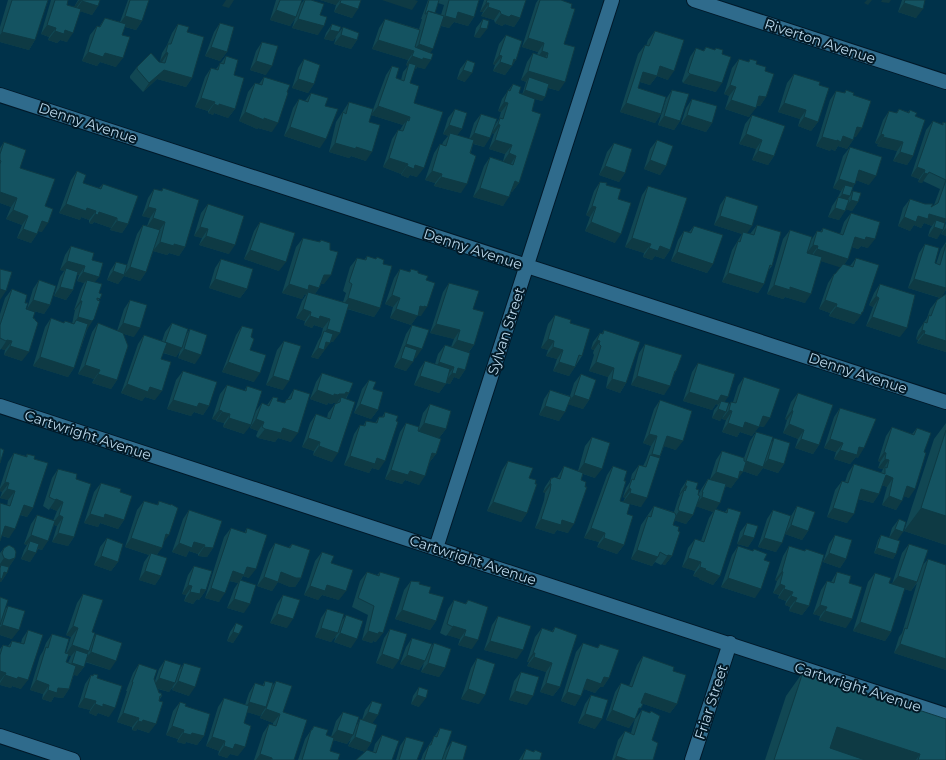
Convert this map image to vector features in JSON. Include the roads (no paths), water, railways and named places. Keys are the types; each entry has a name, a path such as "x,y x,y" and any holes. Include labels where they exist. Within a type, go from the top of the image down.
{"street":[{"name":"Sylvan Street","path":"436,548 612,0"},
{"name":"Riverton Avenue","path":"694,0 946,82"},
{"name":"Denny Avenue","path":"0,95 946,402"},
{"name":"Cartwright Avenue","path":"0,406 730,643 790,666 946,715"},
{"name":"Friar Street","path":"692,760 730,643"},
{"path":"0,736 73,760"}]}
